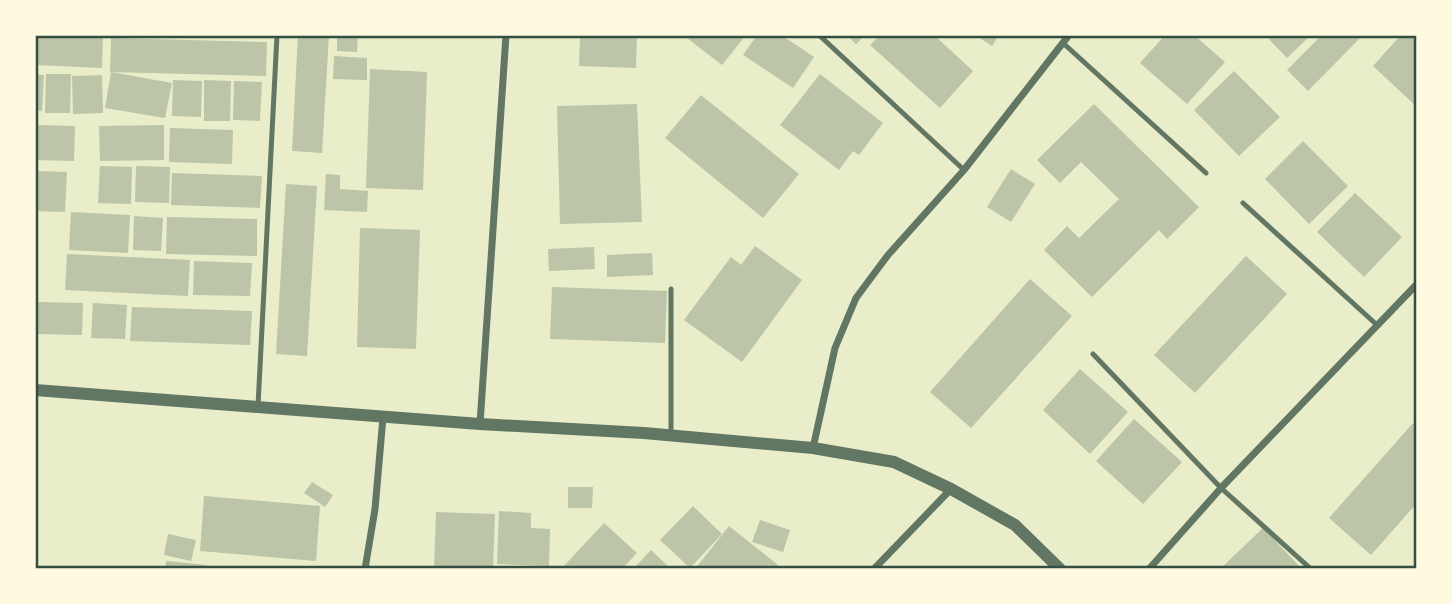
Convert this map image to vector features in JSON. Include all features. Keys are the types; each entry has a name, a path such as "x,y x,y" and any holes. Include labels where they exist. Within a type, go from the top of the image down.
{"street":[{"path":"480,424 506,35"},
{"path":"813,448 835,348 856,298 888,255 964,170 1069,35"},
{"path":"1149,569 1221,488 1417,284"},
{"path":"35,390 671,436 813,448 894,462 951,489 1015,525 1060,569"},
{"path":"365,569 375,509 383,417"},
{"path":"874,569 951,489"}],"lane":[{"path":"258,407 278,35"},
{"path":"819,35 964,170"},
{"path":"1063,43 1206,173"},
{"path":"1242,203 1377,325"},
{"path":"671,289 671,436"},
{"path":"1093,354 1221,488 1311,569"}],"building":[{"path":"35,35 103,35 102,68 35,65"},
{"path":"298,35 329,35 322,153 292,151"},
{"path":"337,35 358,35 357,52 337,51"},
{"path":"374,35 437,35 437,38 374,38"},
{"path":"580,35 637,35 636,68 579,66"},
{"path":"683,35 746,35 722,65"},
{"path":"757,35 781,35 814,57 793,88 743,55"},
{"path":"847,35 865,35 856,44"},
{"path":"880,35 934,35 973,71 940,108 870,45"},
{"path":"975,35 999,35 992,46"},
{"path":"1165,35 1194,35 1225,62 1187,104 1140,63"},
{"path":"1265,35 1311,35 1287,58"},
{"path":"1322,35 1363,35 1308,91 1287,70"},
{"path":"1401,35 1417,35 1417,107 1373,66"},
{"path":"111,38 267,42 266,76 110,72"},
{"path":"334,56 367,58 367,80 333,79"},
{"path":"370,69 427,72 423,190 366,188"},
{"path":"1234,71 1280,117 1239,156 1194,110"},
{"path":"111,72 172,83 165,118 105,108"},
{"path":"35,74 44,75 42,111 35,110"},
{"path":"46,74 71,74 70,113 45,113"},
{"path":"820,74 883,123 859,155 853,151 839,170 780,125"},
{"path":"102,75 103,113 73,114 72,76"},
{"path":"173,80 202,81 201,117 172,116"},
{"path":"204,80 231,81 230,121 204,121"},
{"path":"234,81 262,82 260,121 233,120"},
{"path":"701,95 799,174 763,218 665,138"},
{"path":"637,104 642,222 560,224 557,106"},
{"path":"1094,104 1199,207 1167,239 1159,230 1092,297 1044,250 1067,226 1079,238 1119,199 1081,162 1060,183 1037,160"},
{"path":"35,125 75,126 74,161 35,160"},
{"path":"164,125 164,160 100,161 99,126"},
{"path":"170,128 233,130 232,164 169,162"},
{"path":"1303,141 1348,186 1309,224 1265,179"},
{"path":"100,166 132,167 131,204 98,203"},
{"path":"136,166 170,167 169,203 135,202"},
{"path":"1011,169 1035,184 1011,222 987,207"},
{"path":"35,171 67,172 65,212 35,211"},
{"path":"172,173 262,176 260,208 171,205"},
{"path":"326,174 340,175 340,189 368,191 367,212 324,210"},
{"path":"286,184 317,186 307,356 276,354"},
{"path":"1355,193 1402,237 1364,277 1317,232"},
{"path":"71,212 130,215 128,253 69,250"},
{"path":"134,216 163,218 161,251 133,250"},
{"path":"167,217 257,219 257,256 166,254"},
{"path":"360,228 420,230 416,349 357,347"},
{"path":"755,246 802,280 742,362 684,320 731,257 741,265"},
{"path":"594,247 595,269 549,271 548,249"},
{"path":"652,253 653,275 607,277 607,255"},
{"path":"67,254 190,260 188,296 65,290"},
{"path":"1246,256 1287,294 1195,393 1154,355"},
{"path":"194,261 252,263 250,296 193,295"},
{"path":"1030,279 1072,316 971,428 930,392"},
{"path":"552,287 667,291 665,343 550,339"},
{"path":"37,302 83,303 82,335 36,334"},
{"path":"93,303 127,305 125,339 91,338"},
{"path":"132,307 252,311 250,345 130,341"},
{"path":"1080,369 1128,412 1090,454 1043,410"},
{"path":"1134,419 1182,462 1143,504 1096,461"},
{"path":"1413,423 1417,426 1417,503 1371,555 1329,518"},
{"path":"312,482 333,495 325,507 304,493"},
{"path":"568,487 593,487 592,508 568,508"},
{"path":"204,496 320,506 316,561 200,551"},
{"path":"693,506 722,534 690,568 660,540"},
{"path":"499,511 531,513 531,528 550,529 549,566 497,564"},
{"path":"436,512 495,514 493,569 434,569"},
{"path":"760,520 790,530 783,552 752,542"},
{"path":"604,523 637,553 622,569 561,569"},
{"path":"729,526 778,565 775,569 695,569"},
{"path":"1263,528 1302,569 1220,569"},
{"path":"168,534 196,540 191,561 164,555"},
{"path":"651,550 671,569 633,569"},
{"path":"166,561 207,565 206,569 165,569"}]}
